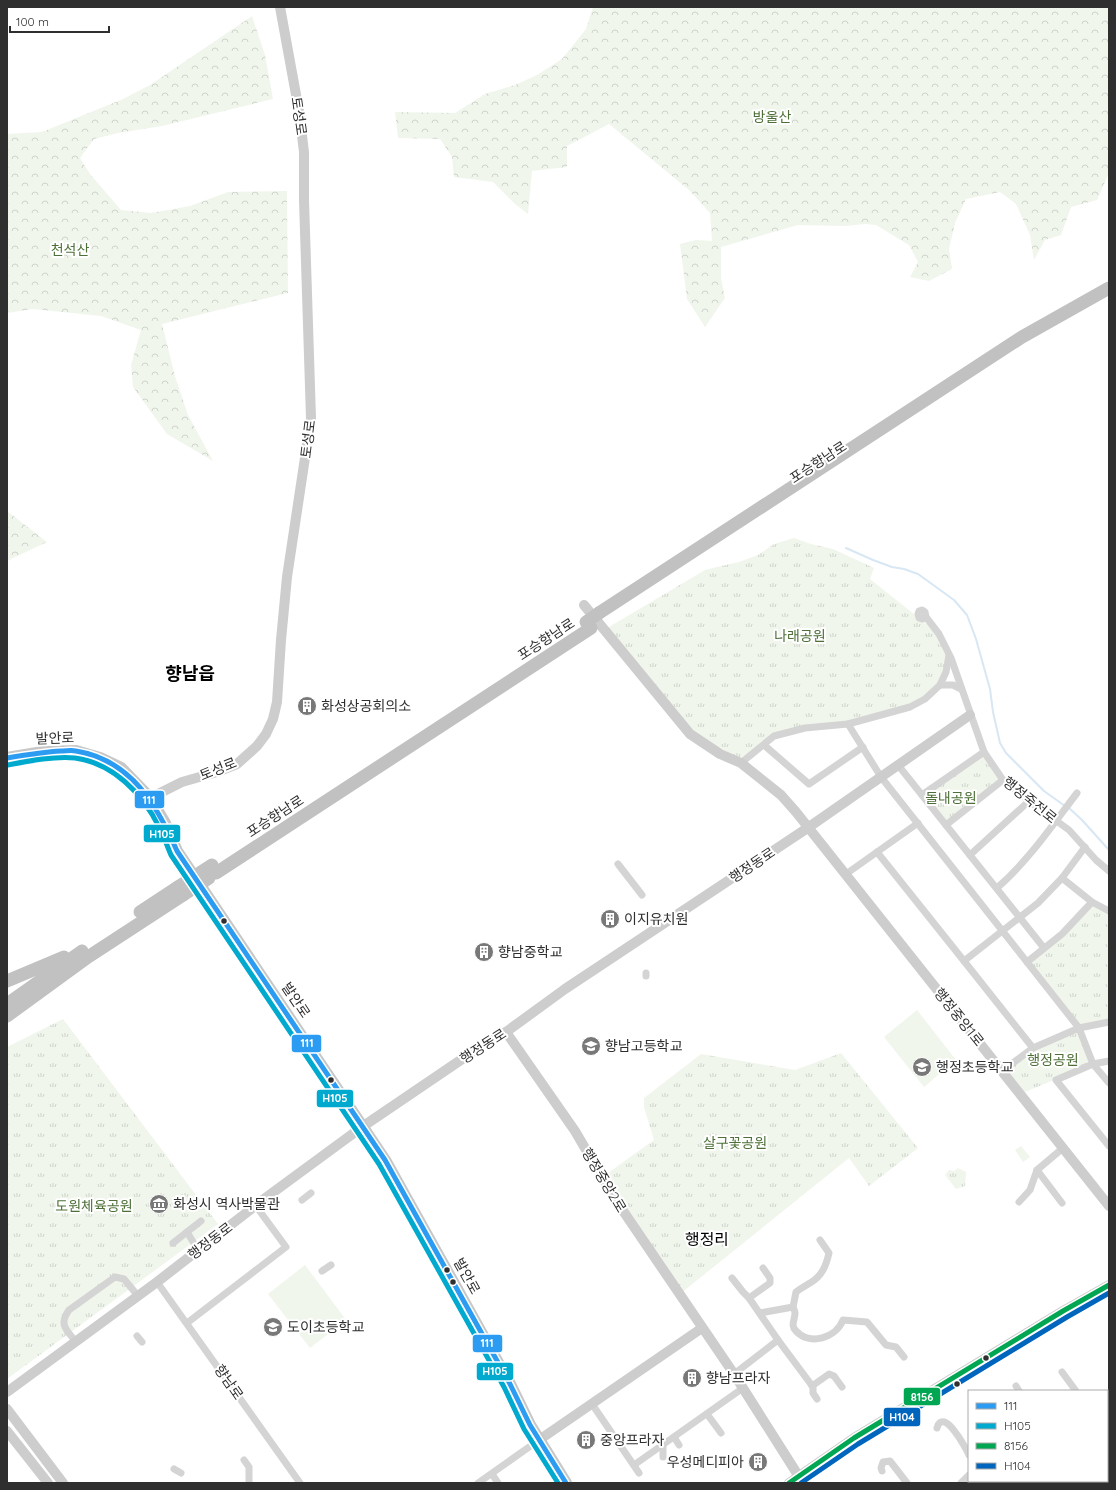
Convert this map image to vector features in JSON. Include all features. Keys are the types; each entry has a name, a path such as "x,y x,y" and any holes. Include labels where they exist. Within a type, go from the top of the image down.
{"highway":[{"name":"포승향남로","path":"602,617 1022,338 1109,288"},
{"name":"포승향남로","path":"7,1016 181,891 588,625 1027,346 1109,298"},
{"name":"포승향남로","path":"7,1004 88,947 181,891"},
{"path":"7,981 88,947"}],"main road":[{"name":"발안로","path":"7,758 43,752 76,751 100,758 121,768 150,798 165,823 177,852 210,898 385,1160 510,1384 539,1440 566,1483"}],"street":[{"name":"토성로","path":"150,798 182,782 217,772 237,764 257,746 266,734 273,719 277,702 287,577 311,418 304,208 304,152 299,111 280,7"},
{"name":"행정중앙1로","path":"584,605 690,734 720,754 741,763 781,795 809,827 1109,1206"},
{"name":"행정죽전로","path":"926,617 939,634 949,654 984,752 1003,780 1069,830 1096,860 1109,871"},
{"path":"741,763 774,736 788,731 848,724 910,707 925,699 940,685 946,672 949,654"},
{"path":"940,685 953,685 961,689"},
{"name":"행정동로","path":"7,1392 138,1296 362,1127 474,1051 506,1032 565,988 809,827 970,715"},
{"path":"848,724 881,777 1079,1028 1093,1064 1109,1083"},
{"path":"764,745 809,784 863,747"},
{"path":"922,795 984,752"},
{"path":"898,765 1044,948"},
{"path":"946,825 1003,780"},
{"path":"997,888 1028,858 1077,793"},
{"path":"970,855 1029,801"},
{"path":"846,874 918,823"},
{"path":"964,961 1038,903 1062,878 1085,847"},
{"path":"877,852 1033,1048"},
{"path":"618,864 642,895"},
{"path":"1062,878 1092,902 1109,911"},
{"path":"1027,962 1062,934 1092,902"},
{"path":"1002,1071 1033,1048 1079,1028 1109,1022"},
{"name":"행정중앙2로","path":"506,1032 575,1131 614,1196 734,1374 801,1480"},
{"path":"1109,1061 1093,1064 1056,1080 1109,1146"},
{"path":"1019,1202 1030,1190 1037,1170 1063,1148"},
{"path":"1037,1170 1062,1203"},
{"path":"302,1200 311,1193"},
{"path":"187,1323 286,1247 256,1206"},
{"path":"173,1243 201,1221"},
{"path":"187,1232 198,1250"},
{"path":"820,1240 829,1253 824,1269 816,1279 796,1292 793,1307 795,1314 793,1323 796,1331 807,1338 814,1339 830,1335 840,1326 843,1320 867,1322 886,1345 896,1347 904,1357"},
{"path":"322,1271 331,1265"},
{"path":"749,1298 770,1283 770,1278 763,1268"},
{"path":"76,1342 64,1325 63,1318 69,1310 115,1277 124,1279 138,1296"},
{"path":"732,1278 742,1292 749,1298 812,1386 813,1393 817,1399"},
{"name":"향남로","path":"156,1282 187,1323 300,1483"},
{"path":"789,1483 801,1480 854,1438 915,1400 1109,1285"},
{"path":"760,1313 793,1307"},
{"path":"478,1483 702,1328"},
{"path":"137,1336 142,1342"},
{"path":"734,1374 778,1340"},
{"path":"1062,1372 1075,1390"},
{"path":"812,1386 829,1374 834,1376 842,1387"},
{"path":"634,1465 663,1444 710,1414 743,1388"},
{"path":"592,1404 613,1440 639,1473"},
{"path":"7,1410 63,1483"},
{"path":"710,1414 721,1433"},
{"path":"936,1428 941,1422 945,1422 950,1425 968,1453"},
{"path":"7,1431 48,1483"},
{"path":"674,1437 679,1445"},
{"path":"662,1457 663,1444"},
{"path":"244,1460 249,1467 249,1482"},
{"path":"882,1471 881,1468 883,1462 890,1461 907,1483"},
{"path":"492,1474 498,1483"},
{"path":"961,1483 968,1475"}],"green space":[{"name":"방울산","path":"593,7 1109,7 1109,173 1097,200 1071,207 1061,235 1045,240 1034,260 1030,235 1016,204 1000,192 966,199 955,223 949,249 952,269 929,281 910,277 918,262 909,245 876,225 798,225 721,247 721,278 725,298 705,327 687,299 680,244 696,240 712,241 710,213 689,190 609,124 567,146 567,167 532,171 528,214 515,204 493,182 454,177 452,157 440,139 398,138 395,112 455,113 485,94 515,85 537,75 562,59 586,29"},
{"name":"천석산","path":"252,16 265,55 273,99 162,126 118,133 94,139 80,158 90,174 121,210 151,213 190,206 228,192 287,191 288,293 162,324 175,376 188,415 213,461 167,434 133,387 131,365 141,330 101,316 33,309 7,313 7,134 42,132 123,99 150,85"},
{"path":"7,511 47,542 7,561"},
{"name":"나래공원","path":"794,538 833,549 874,568 870,579 939,634 949,654 940,685 925,699 848,724 774,736 741,763 703,743 604,630 705,570 739,562 758,555 774,544"},
{"name":"돌내공원","path":"984,752 1003,780 946,825 922,795"},
{"path":"1092,902 1109,911 1109,1022 1079,1028 1027,962"},
{"path":"917,1010 956,1060 924,1087 884,1037"},
{"name":"도원체육공원","path":"63,1019 218,1224 7,1379 7,1047"},
{"name":"행정공원","path":"1079,1028 1093,1064 1020,1094 1002,1071 1033,1048"},
{"name":"살구꽃공원","path":"841,1053 918,1148 869,1186 849,1158 680,1294 651,1253 608,1173 654,1140 644,1107 644,1098 701,1054 795,1070"},
{"path":"1021,1146 1030,1157 1023,1162 1015,1150"},
{"path":"958,1168 966,1172 965,1186 956,1189 945,1175 949,1170 954,1171"},
{"path":"305,1265 346,1320 310,1348 268,1294"}],"waterway":[{"path":"846,548 892,567 918,574 954,600 967,615 976,639 990,689 993,712 1000,743 1006,753 1044,791 1065,806"},
{"path":"1069,808 1109,850"}],"transit line":[{"name":"111","path":"7,758 54,751 76,751 95,756 112,764 127,774 140,787 161,817 177,851 385,1160 510,1384 530,1425 566,1483"},
{"name":"H105","path":"8,765 42,759 59,758 75,758 89,761 114,773 125,782 144,803 161,830 171,855 379,1164 504,1387 524,1429 558,1483"},
{"name":"8156","path":"789,1483 854,1438 1063,1311 1109,1285"},
{"name":"H104","path":"801,1483 858,1444 1109,1293"}],"place":[{"name":"화성상공회의소","path":"307,706"},
{"name":"이지유치원","path":"610,919"},
{"name":"향남중학교","path":"484,952"},
{"name":"향남고등학교","path":"591,1046"},
{"name":"행정초등학교","path":"922,1067"},
{"name":"화성시 역사박물관","path":"159,1204"},
{"name":"도이초등학교","path":"273,1327"},
{"name":"향남프라자","path":"692,1378"},
{"name":"중앙프라자","path":"586,1440"},
{"name":"우성메디피아","path":"758,1462"}],"district":[{"name":"향남읍","path":"190,674"},
{"name":"행정리","path":"707,1239"}]}
